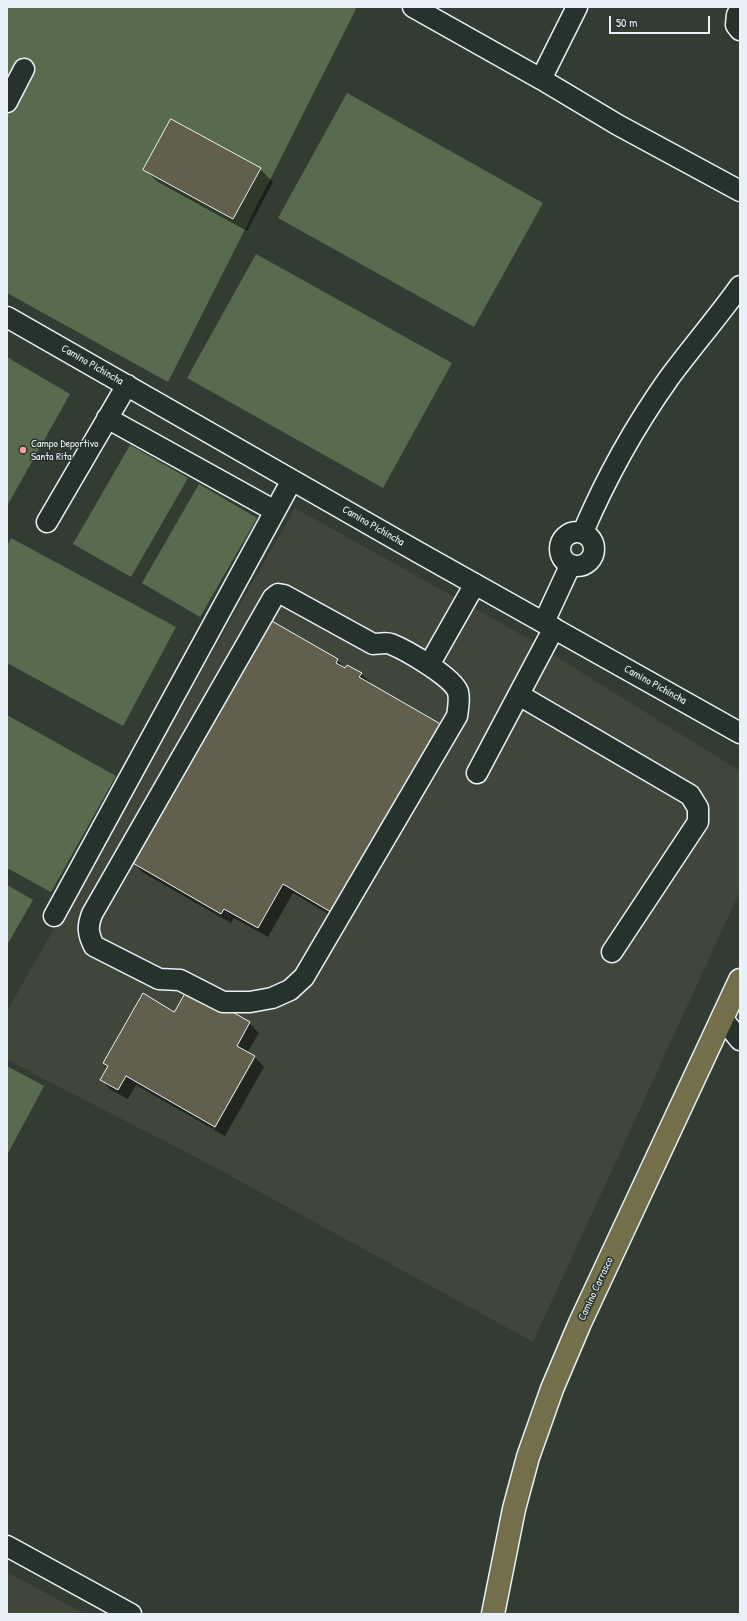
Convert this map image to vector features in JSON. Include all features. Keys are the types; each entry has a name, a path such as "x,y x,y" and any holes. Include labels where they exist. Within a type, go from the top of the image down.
{"main road":[{"name":"Camino Carrasco","path":"493,1614 514,1509 528,1456 552,1389 580,1323 740,980"}],"street":[{"path":"413,7 541,79 618,125 740,191"},
{"path":"541,79 577,7"},
{"path":"740,10 737,15 736,25 740,30"},
{"path":"7,102 24,69"},
{"path":"477,773 519,695 549,625 570,566 562,559 559,548 563,538 572,532 583,532 614,464 640,422 670,378 740,286"},
{"name":"Camino Pichincha","path":"7,317 475,584 740,733"},
{"path":"47,522 127,385"},
{"path":"108,418 275,511"},
{"path":"54,916 292,480"},
{"path":"429,665 475,584"},
{"path":"278,594 284,595 372,644 389,643 429,665 446,677 458,691 459,702 457,716 314,962 304,977 290,990 272,998 250,1002 223,1002 180,980 159,979 94,946 88,932 88,924 92,914 272,598 278,594"},
{"path":"519,695 690,795 698,808 698,822 612,952"},
{"path":"722,1018 740,1040"},
{"path":"7,1546 132,1614"}],"shaded area":[{"path":"295,508 515,631 740,771 740,891 533,1342 205,1162 7,1060 7,1011"},
{"path":"7,1572 85,1614 7,1614"}],"green space":[{"path":"7,7 353,7 356,9 168,382 7,293"},
{"path":"347,93 543,203 474,327 278,218"},
{"path":"256,254 452,363 383,488 187,378"},
{"name":"Campo Deportivo Santa Rita","path":"7,357 70,394 7,506"},
{"path":"130,445 188,478 131,577 73,544"},
{"path":"199,484 257,518 200,617 142,583"},
{"path":"11,538 176,627 123,726 7,663 7,546"},
{"path":"7,715 116,776 51,892 7,868"},
{"path":"7,885 33,900 7,945"},
{"path":"7,1066 44,1086 7,1155"}],"building":[{"path":"171,119 261,168 233,219 143,170"},
{"path":"270,620 338,659 336,663 345,668 347,665 362,673 359,677 444,726 336,915 283,884 258,928 224,909 221,914 131,862"},
{"path":"189,987 250,1022 237,1046 255,1056 215,1127 126,1076 118,1090 100,1080 108,1066 103,1063 143,993 174,1012"}],"place":[{"name":"Campo Deportivo Santa Rita","path":"23,450"}]}
